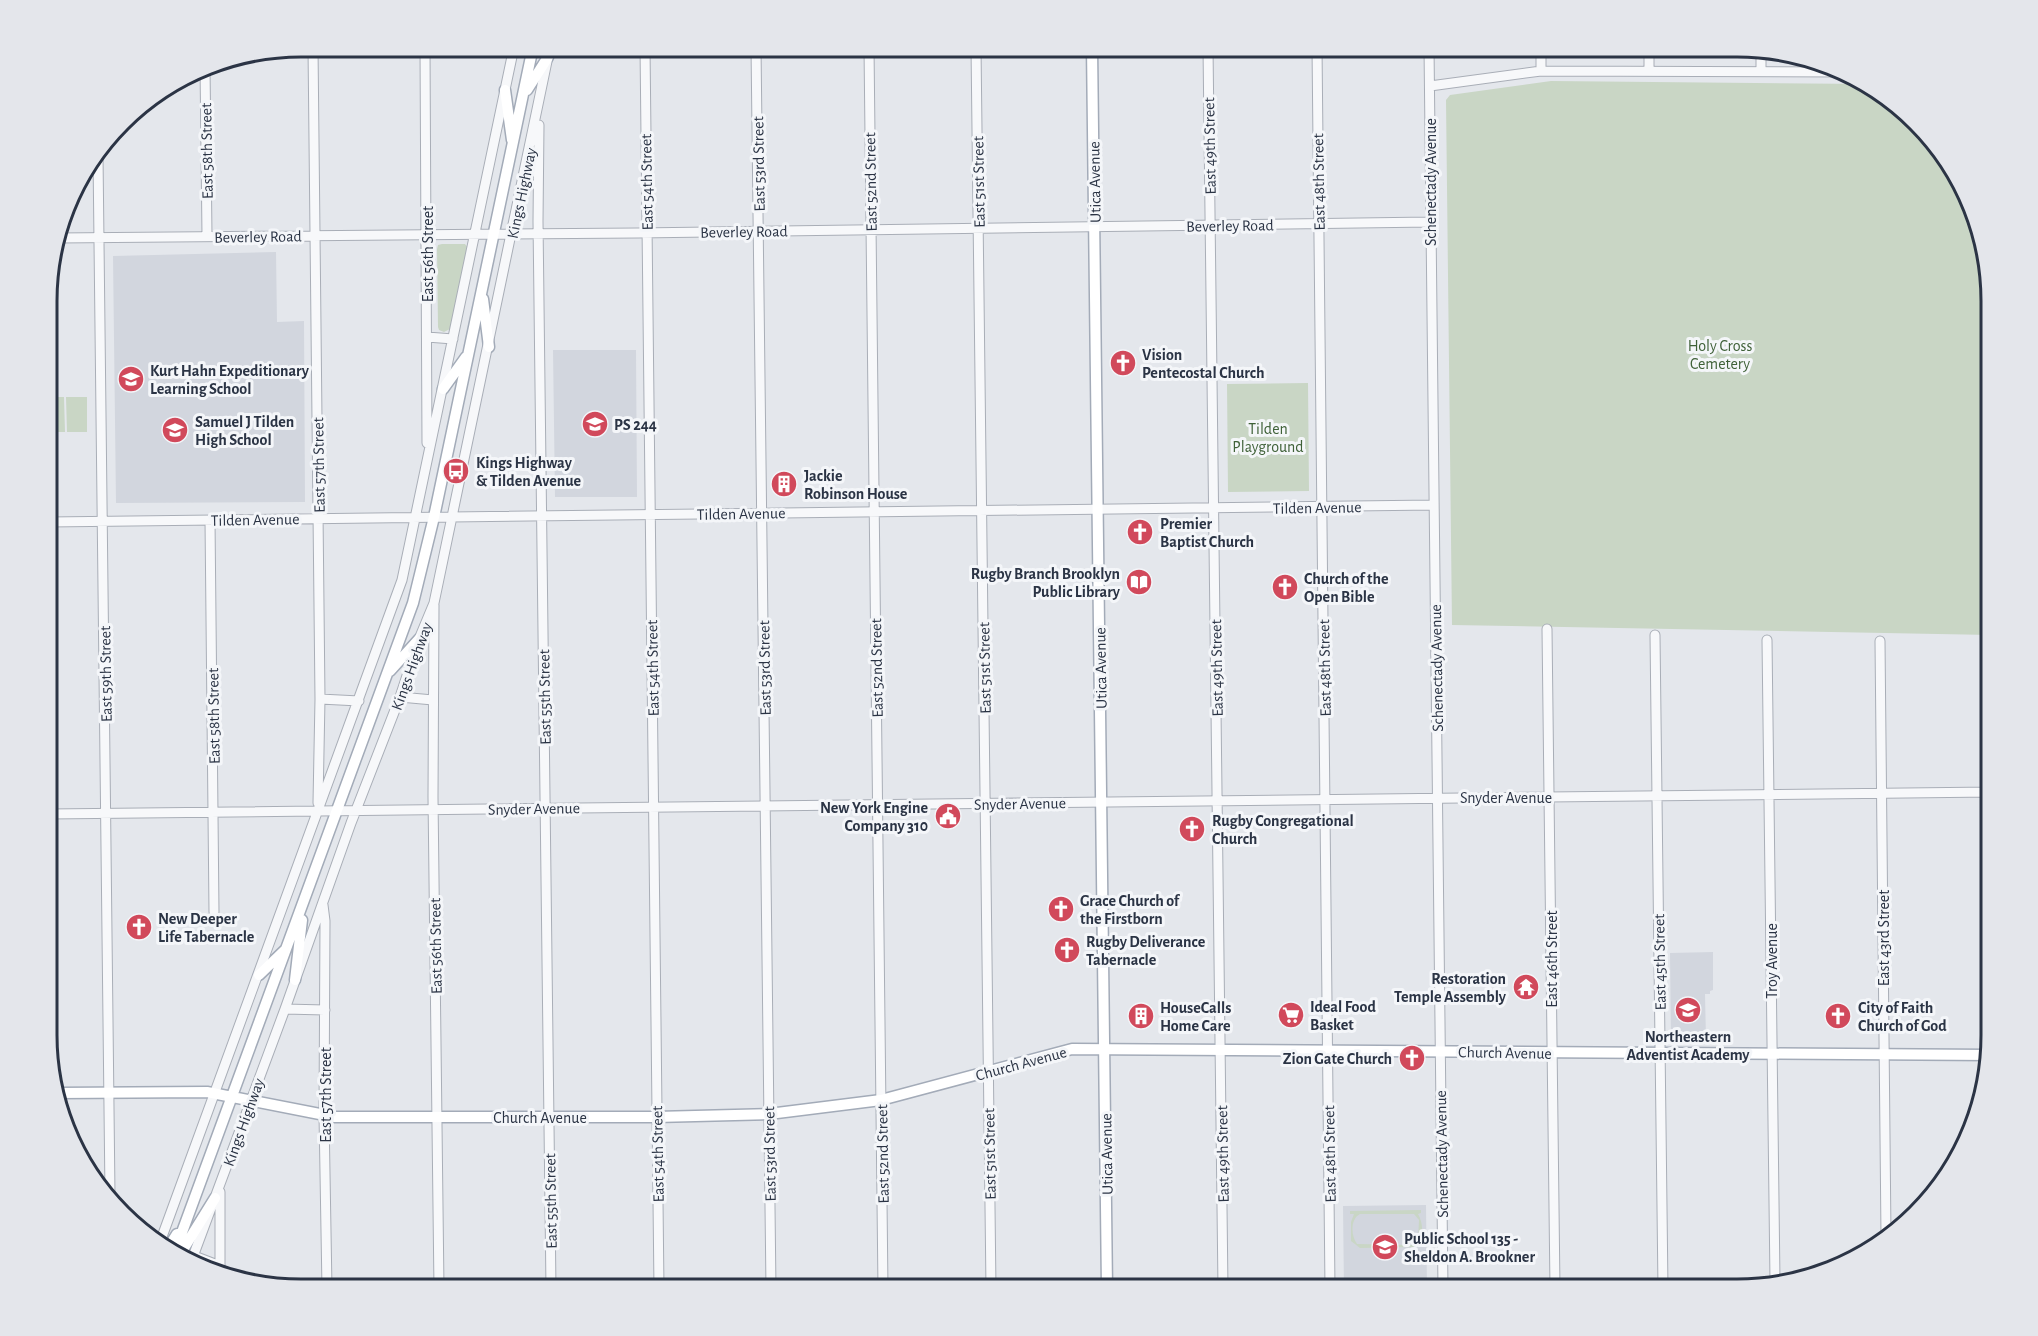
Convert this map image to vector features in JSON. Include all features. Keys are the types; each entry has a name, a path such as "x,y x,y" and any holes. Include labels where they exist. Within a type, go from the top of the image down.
{"main road":[{"name":"Kings Highway","path":"177,1245 413,603 434,517 531,57"},
{"path":"524,95 546,57"},
{"name":"Utica Avenue","path":"1092,57 1107,1279"},
{"path":"505,90 513,147"},
{"path":"482,290 489,347"},
{"path":"442,389 468,354"},
{"path":"386,676 419,639"},
{"path":"296,980 304,902"},
{"path":"259,975 288,947"},
{"name":"Church Avenue","path":"64,1093 214,1093 335,1117 656,1117 769,1114 881,1100 1072,1049 1980,1055"},
{"path":"184,1249 215,1198"},
{"path":"172,1242 189,1213"}],"street":[{"name":"East 57th Street","path":"313,57 319,519 318,811"},
{"name":"East 56th Street","path":"425,57 427,462"},
{"path":"163,1235 402,580 512,57"},
{"name":"Kings Highway","path":"194,1254 434,603 548,57"},
{"name":"East 54th Street","path":"645,57 659,1279"},
{"name":"East 53rd Street","path":"756,57 771,1279"},
{"name":"East 52nd Street","path":"868,57 883,1279"},
{"name":"East 51st Street","path":"976,57 991,1279"},
{"name":"East 49th Street","path":"1208,57 1223,1279"},
{"name":"East 48th Street","path":"1317,57 1330,1279"},
{"name":"Schenectady Avenue","path":"1429,57 1443,1279"},
{"path":"1541,57 1541,71"},
{"path":"1649,57 1649,70"},
{"path":"1761,58 1761,71"},
{"path":"1430,86 1541,71 1819,72"},
{"name":"East 58th Street","path":"205,77 207,236"},
{"name":"East 55th Street","path":"539,104 551,1279"},
{"name":"East 59th Street","path":"99,165 110,1185"},
{"name":"Beverley Road","path":"65,238 539,232 647,233 1431,222"},
{"path":"427,337 453,339"},
{"name":"Tilden Avenue","path":"57,522 1434,505"},
{"name":"East 58th Street","path":"210,520 214,912"},
{"name":"East 56th Street","path":"434,603 433,810 439,1279"},
{"name":"East 46th Street","path":"1547,629 1555,1279"},
{"name":"East 45th Street","path":"1655,634 1663,1279"},
{"name":"Troy Avenue","path":"1767,640 1775,1276"},
{"name":"East 43rd Street","path":"1880,641 1886,1227"},
{"path":"400,697 433,699"},
{"path":"320,699 358,701"},
{"name":"Snyder Avenue","path":"57,814 1981,792"},
{"name":"East 57th Street","path":"323,901 327,1279"},
{"path":"285,1009 325,1010"},
{"path":"220,1184 220,1265"}],"shaded area":[{"path":"276,252 277,322 304,321 305,502 116,503 113,256"},
{"name":"PS 244","path":"553,350 636,350 637,497 555,497"},
{"name":"Northeastern Adventist Academy","path":"1713,952 1713,990 1710,994 1705,994 1706,1039 1671,1040 1670,953"},
{"name":"Public School 135 - Sheldon A. Brookner","path":"1426,1205 1427,1279 1344,1279 1343,1206"}],"green space":[{"name":"Holy Cross Cemetery","path":"1551,81 1848,84 1898,118 1920,140 1940,166 1956,193 1973,238 1979,269 1981,301 1981,635 1452,625 1446,100 1450,95"},
{"path":"465,244 468,248 450,329 444,332 438,327 437,249 438,245"},
{"name":"Tilden Playground","path":"1308,383 1309,491 1228,492 1227,384"},
{"path":"57,397 64,397 65,432 57,432"},
{"path":"66,397 87,397 87,432 67,432"},
{"path":"1421,1210 1418,1214 1422,1227 1420,1240 1414,1247 1360,1248 1351,1241 1351,1222 1354,1214 1350,1214 1350,1211","holes":["1360,1214 1414,1214 1419,1220 1418,1241 1411,1245 1357,1244 1355,1241 1353,1224"]}],"place":[{"name":"Vision Pentecostal Church","path":"1123,363"},
{"name":"Kurt Hahn Expeditionary Learning School","path":"131,379"},
{"name":"PS 244","path":"595,424"},
{"name":"Samuel J Tilden High School","path":"175,430"},
{"name":"Kings Highway & Tilden Avenue","path":"456,471"},
{"name":"Jackie Robinson House","path":"784,484"},
{"name":"Premier Baptist Church","path":"1140,532"},
{"name":"Rugby Branch Brooklyn Public Library","path":"1139,582"},
{"name":"Church of the Open Bible","path":"1285,587"},
{"name":"New York Engine Company 310","path":"948,816"},
{"name":"Rugby Congregational Church","path":"1192,829"},
{"name":"Grace Church of the Firstborn","path":"1061,909"},
{"name":"New Deeper Life Tabernacle","path":"139,927"},
{"name":"Rugby Deliverance Tabernacle","path":"1067,950"},
{"name":"Restoration Temple Assembly","path":"1526,987"},
{"name":"Northeastern Adventist Academy","path":"1688,1010"},
{"name":"Ideal Food Basket","path":"1291,1015"},
{"name":"HouseCalls Home Care","path":"1141,1016"},
{"name":"City of Faith Church of God","path":"1838,1016"},
{"name":"Zion Gate Church","path":"1412,1058"},
{"name":"Public School 135 - Sheldon A. Brookner","path":"1385,1247"}]}
